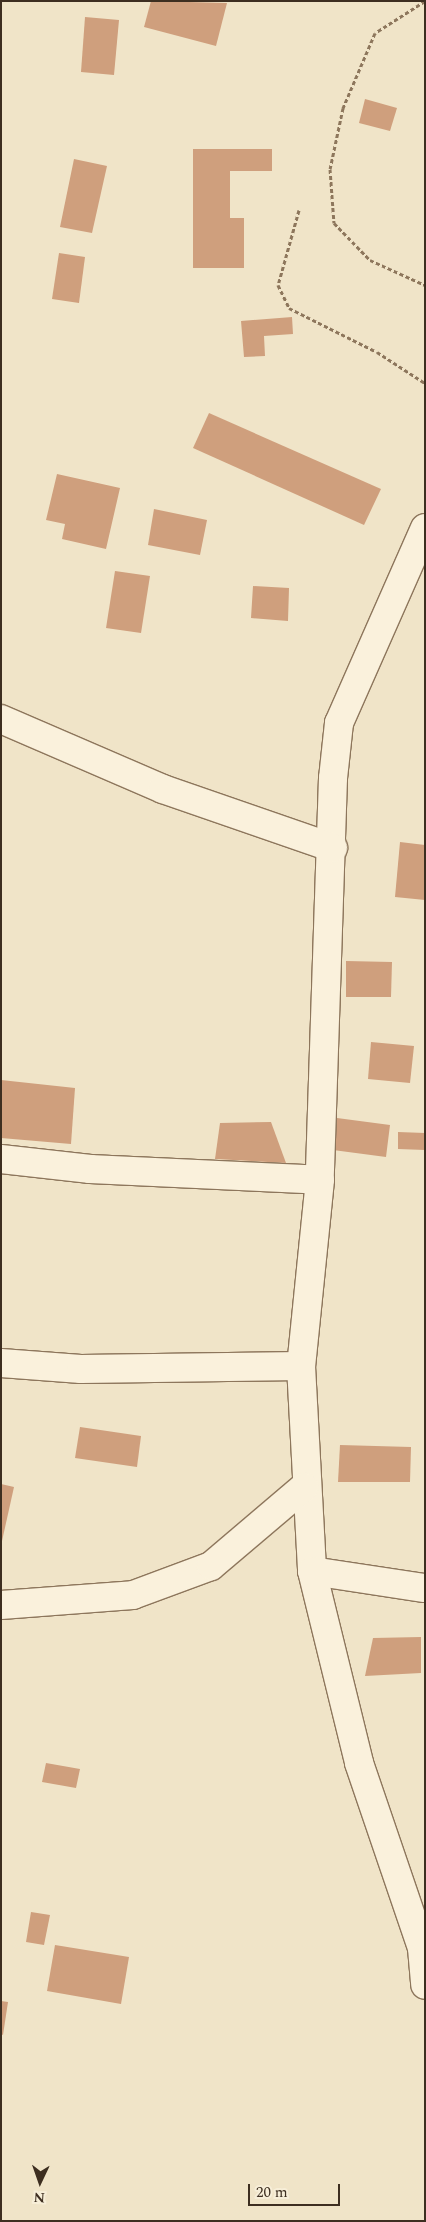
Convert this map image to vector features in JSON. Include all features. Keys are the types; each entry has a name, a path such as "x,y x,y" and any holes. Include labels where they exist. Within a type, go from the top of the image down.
{"street":[{"path":"425,528 339,723 320,1180 300,1366 304,1487 312,1571 360,1763 422,1948 425,1985"},
{"path":"1,719 163,788 333,848"},
{"path":"1,1159 90,1169 320,1180"},
{"path":"1,1363 81,1369 300,1366"},
{"path":"1,1605 134,1595 211,1566 304,1487"},
{"path":"312,1571 425,1588"}],"path":[{"path":"425,2 376,32 343,108 330,169 334,223 370,260 425,285"},
{"path":"300,210 278,285 289,308 377,352 425,382"}],"building":[{"path":"151,1 227,3 216,46 144,27"},
{"path":"85,17 119,20 114,75 81,72"},
{"path":"365,99 397,108 390,131 359,123"},
{"path":"193,149 272,149 272,171 230,171 230,218 244,218 244,268 193,268"},
{"path":"74,159 107,166 92,233 60,227"},
{"path":"59,253 85,257 79,303 52,299"},
{"path":"292,317 293,334 264,336 265,356 244,357 241,321"},
{"path":"209,413 381,489 364,525 193,448"},
{"path":"57,474 120,488 106,549 62,539 65,524 46,520"},
{"path":"154,509 207,520 200,555 148,545"},
{"path":"115,571 150,576 141,633 106,628"},
{"path":"253,586 289,588 288,621 251,618"},
{"path":"400,842 425,845 425,900 395,897"},
{"path":"346,961 392,962 391,997 346,997"},
{"path":"371,1042 414,1046 410,1083 368,1079"},
{"path":"1,1080 75,1088 71,1144 1,1138"},
{"path":"337,1118 390,1125 386,1157 333,1150"},
{"path":"271,1122 286,1163 215,1159 220,1123"},
{"path":"398,1132 425,1133 425,1150 398,1149"},
{"path":"80,1427 141,1436 137,1467 75,1458"},
{"path":"340,1445 411,1447 410,1482 338,1482"},
{"path":"1,1484 14,1487 2,1541 1,1541"},
{"path":"421,1637 421,1673 365,1676 373,1638"},
{"path":"46,1763 80,1769 76,1788 42,1782"},
{"path":"31,1912 50,1915 44,1945 26,1942"},
{"path":"55,1945 129,1957 121,2004 47,1991"},
{"path":"1,2001 8,2002 3,2035 1,2034"}]}
